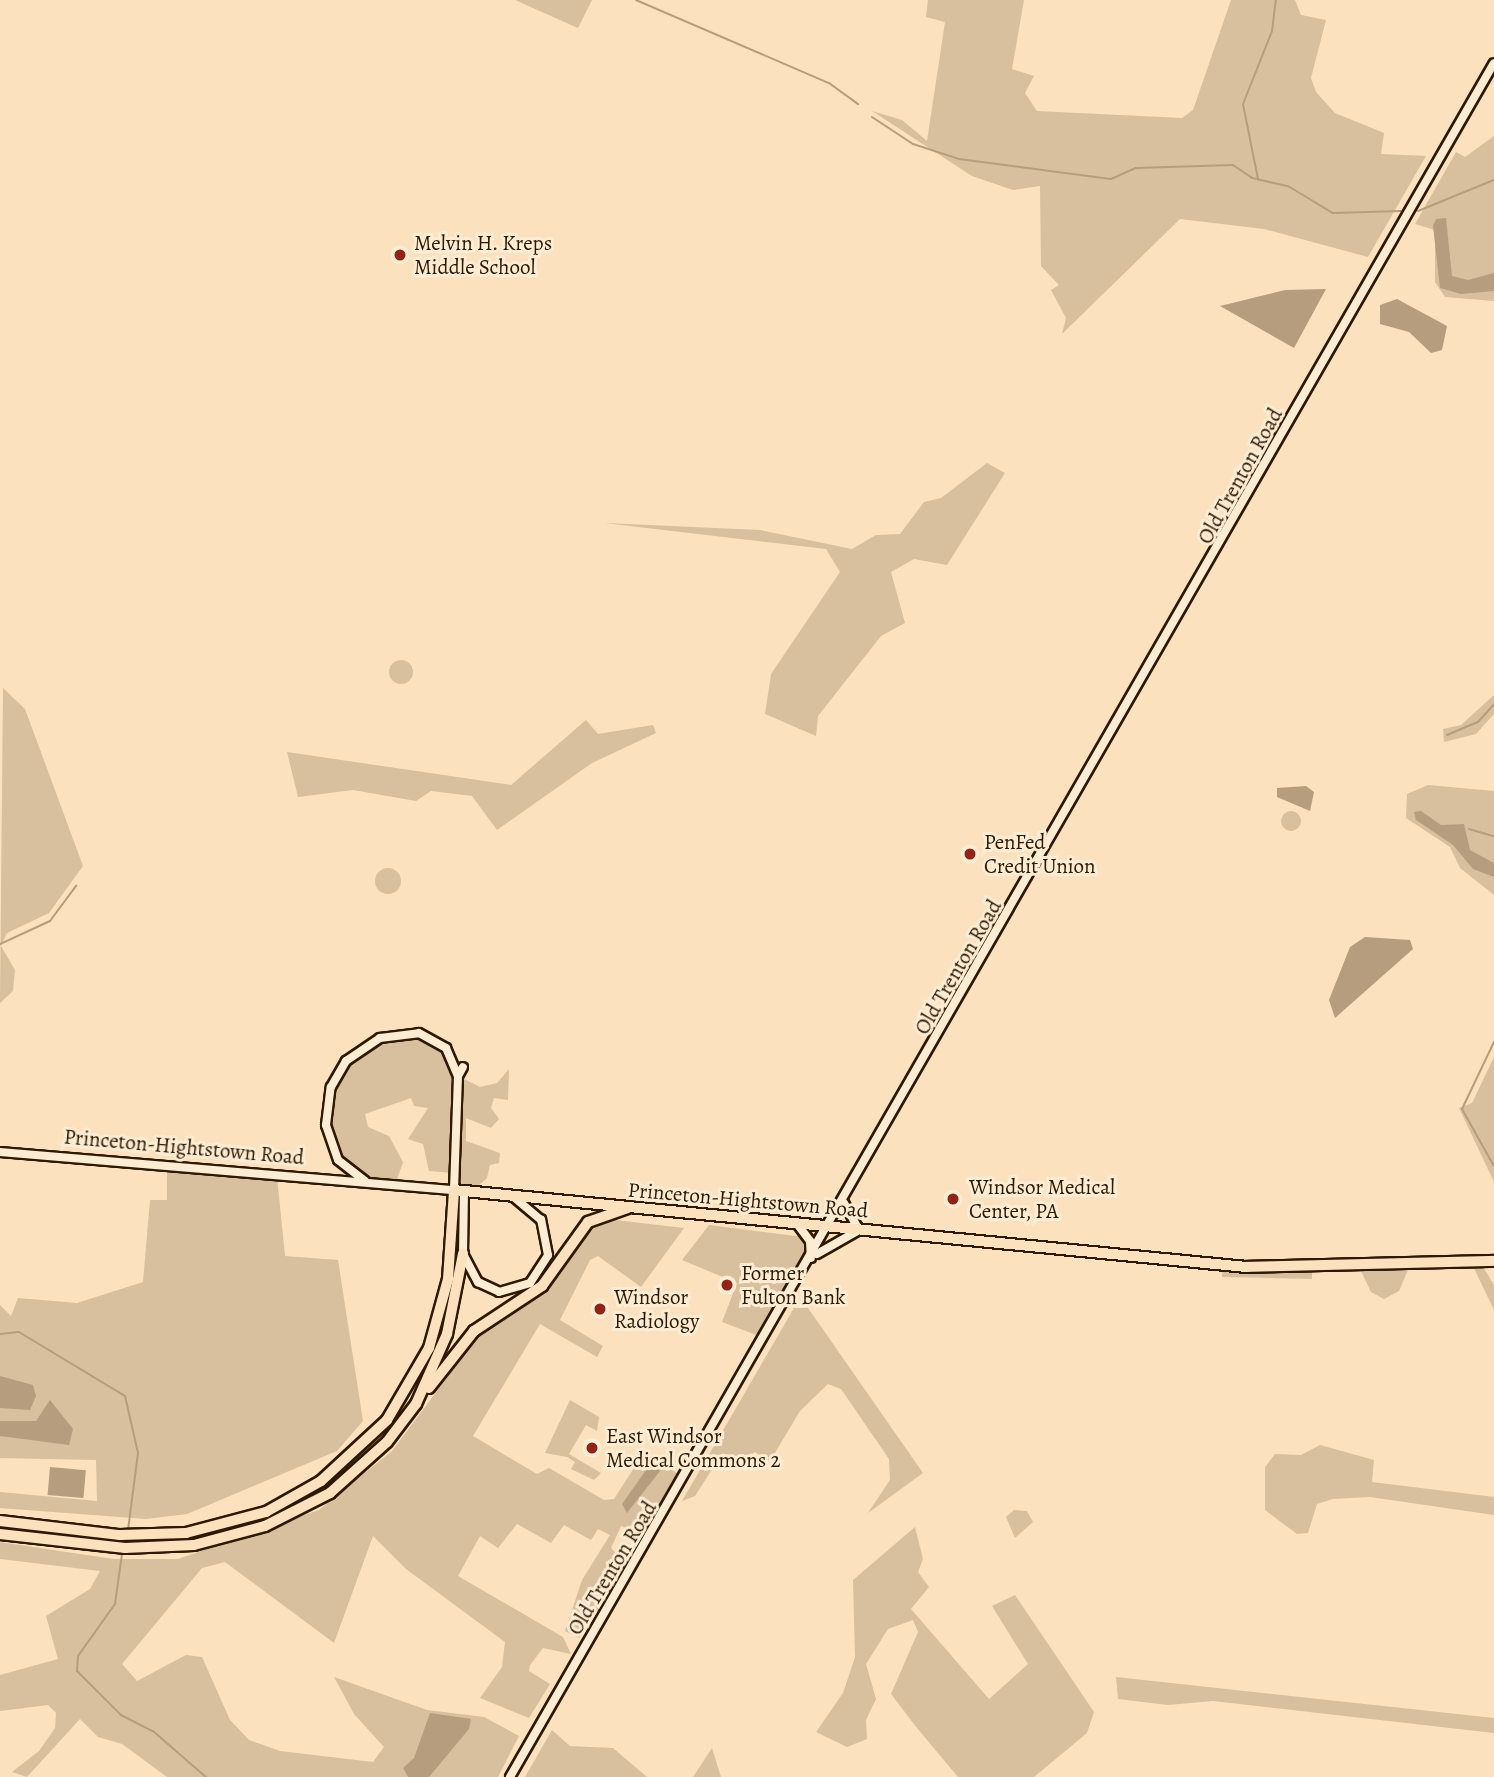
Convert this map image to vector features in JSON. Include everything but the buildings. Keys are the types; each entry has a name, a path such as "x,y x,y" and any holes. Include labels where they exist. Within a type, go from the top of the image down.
{"highway":[{"path":"0,1521 120,1535 187,1533 256,1516 321,1481 387,1420 429,1349 449,1279 459,1191"},
{"path":"0,1534 148,1549 245,1533 348,1480 416,1404 474,1331 542,1286 582,1227 628,1208"},
{"path":"416,1404 447,1334 463,1254"}],"main road":[{"name":"Old Trenton Road","path":"510,1777 811,1261 1494,63"},
{"path":"368,1182 338,1160 326,1125 331,1087 346,1061 380,1038 419,1033 446,1048 457,1076 463,1254 478,1282 494,1291 518,1290 535,1279 548,1255 546,1231 514,1197"},
{"path":"457,1076 463,1067"},
{"name":"Princeton-Hightstown Road","path":"0,1152 368,1182 1247,1267 1494,1261"},
{"path":"811,1261 836,1239 859,1230 847,1218 844,1200"},
{"path":"798,1225 810,1241 811,1261"}],"shaded area":[{"path":"515,0 592,0 578,28"},
{"path":"928,0 1024,0 1012,69 1034,76 1025,93 1037,111 1182,118 1193,110 1231,0 1295,0 1301,15 1326,20 1311,78 1316,92 1335,113 1384,133 1381,154 1426,156 1368,257 1264,229 1180,219 1062,334 1066,318 1051,290 1059,285 1041,266 1040,186 1013,190 972,176 872,111 902,120 927,141 945,22 926,17"},
{"path":"1494,136 1494,301 1445,297 1435,282 1435,230 1415,224 1456,152 1465,157"},
{"path":"1446,218 1452,276 1468,280 1494,273 1494,291 1461,294 1440,288 1433,226 1436,219"},
{"path":"1326,289 1294,348 1220,306 1285,290"},
{"path":"1397,299 1447,326 1442,350 1431,353 1409,332 1380,324 1380,305"},
{"path":"987,463 1005,473 947,565 914,559 891,572 905,623 881,636 818,716 816,736 765,714 771,674 840,572 826,549 604,523 760,530 852,549 876,535 900,534 924,502 941,498"},
{"path":"401,660 409,664 413,672 409,680 401,684 393,680 389,672 393,664"},
{"path":"3,688 25,709 83,866 49,913 7,933 1,946 15,970 13,991 0,1003"},
{"path":"1494,695 1494,714 1476,734 1444,742 1443,729 1461,725"},
{"path":"586,720 598,734 653,725 656,733 592,763 497,830 472,796 431,791 416,801 353,790 298,797 287,752 511,785"},
{"path":"1428,785 1494,791 1494,895 1460,868 1450,847 1406,818 1407,794"},
{"path":"1306,786 1314,792 1310,811 1277,797 1277,788"},
{"path":"1287,811 1295,811 1301,821 1295,831 1287,831 1281,825 1281,817"},
{"path":"1421,811 1441,825 1464,824 1470,850 1494,863 1494,877 1473,869 1453,845 1416,820 1414,812"},
{"path":"388,868 397,872 401,881 397,890 388,894 379,890 375,881 379,872"},
{"path":"1365,937 1410,940 1413,949 1335,1018 1329,1000 1350,947"},
{"path":"404,1033 441,1043 458,1076 480,1087 497,1083 509,1069 508,1100 494,1098 491,1108 499,1119 491,1128 466,1118 466,1141 500,1153 499,1163 490,1165 487,1178 471,1192 454,1190 454,1173 429,1171 423,1144 408,1139 428,1108 414,1106 411,1098 365,1114 368,1127 389,1136 403,1162 395,1185 368,1182 343,1166 327,1134 331,1087 358,1051"},
{"path":"1494,1057 1494,1182 1459,1108 1472,1103"},
{"path":"167,1163 277,1177 285,1256 338,1260 363,1421 337,1451 187,1514 146,1519 0,1508 0,1492 97,1501 96,1460 0,1458 0,1305 11,1316 18,1298 77,1303 143,1282 150,1200 167,1200"},
{"path":"607,1219 684,1228 641,1287 598,1256 590,1260 560,1320 603,1346 597,1357 540,1324 473,1436 537,1474 549,1468 604,1500 614,1499 643,1454 677,1473 642,1533 621,1526 611,1548 627,1565 579,1638 565,1631 582,1580 610,1535 598,1529 591,1540 564,1525 551,1543 517,1524 498,1548 480,1536 458,1576 563,1637 571,1654 543,1648 530,1665 529,1671 550,1684 529,1718 480,1698 502,1667 505,1642 406,1569 373,1536 334,1643 225,1562 202,1568 122,1664 137,1681 186,1655 202,1657 230,1720 249,1740 280,1751 373,1762 384,1747 354,1714 334,1677 427,1710 484,1717 519,1736 498,1777 167,1777 122,1744 98,1737 80,1719 27,1777 12,1772 39,1751 55,1728 56,1713 48,1705 0,1711 0,1675 58,1659 46,1616 90,1589 100,1571 0,1559 0,1542 113,1559 178,1559 319,1510 392,1451 479,1335 549,1289 592,1225"},
{"path":"709,1225 804,1237 807,1248 759,1336 722,1322 737,1283 682,1260"},
{"path":"1471,1262 1480,1262 1494,1285 1494,1310"},
{"path":"1223,1264 1312,1268 1312,1279 1222,1277"},
{"path":"1410,1265 1399,1291 1384,1299 1371,1292 1359,1267"},
{"path":"794,1308 808,1308 923,1473 868,1513 890,1480 889,1459 841,1389 828,1384 800,1411 770,1461 755,1452 732,1467 718,1460 695,1496 682,1501"},
{"path":"0,1376 33,1385 36,1396 30,1410 0,1408"},
{"path":"50,1400 73,1429 69,1445 0,1436 0,1421 36,1421"},
{"path":"570,1400 599,1417 597,1431 586,1425 569,1454 601,1473 594,1480 571,1469 575,1462 567,1457 545,1453"},
{"path":"1320,1445 1374,1460 1372,1482 1494,1497 1494,1515 1370,1497 1333,1499 1317,1504 1308,1533 1297,1534 1265,1510 1265,1467 1275,1454 1301,1455"},
{"path":"651,1463 660,1471 627,1513 622,1504"},
{"path":"50,1467 86,1470 83,1498 48,1495"},
{"path":"1014,1510 1027,1511 1033,1522 1015,1538 1006,1517"},
{"path":"915,1527 923,1559 918,1572 929,1587 911,1609 989,1699 1028,1664 992,1606 1015,1595 1094,1712 1087,1733 1034,1777 958,1777 917,1728 891,1694 918,1632 913,1620 888,1629 866,1664 876,1699 866,1720 867,1739 847,1747 816,1732 843,1693 855,1657 853,1580"},
{"path":"1116,1677 1494,1718 1494,1733 1213,1701 1168,1705 1118,1699"},
{"path":"430,1713 471,1719 469,1729 429,1777 408,1777 403,1768 414,1758"},
{"path":"552,1730 570,1746 613,1748 647,1777 525,1777"},
{"path":"712,1748 721,1777 693,1777"}],"waterway":[{"path":"636,0 829,83 858,104"},
{"path":"1258,179 1243,104 1272,31 1276,0"},
{"path":"872,117 913,144 959,159 1111,179 1136,168 1233,165 1252,178 1288,186 1333,213 1401,211"},
{"path":"1418,211 1494,180"},
{"path":"1447,735 1478,722 1494,704"},
{"path":"1469,829 1494,836"},
{"path":"0,944 50,921 76,886"},
{"path":"1494,1042 1462,1109 1494,1166"},
{"path":"0,1334 19,1332 125,1396 138,1453 128,1530"},
{"path":"122,1554 115,1604 78,1656 77,1671 121,1715 153,1731 206,1777"}],"place":[{"name":"Melvin H. Kreps Middle School","path":"400,255"},
{"name":"PenFed Credit Union","path":"970,854"},
{"name":"Windsor Medical Center, PA","path":"953,1199"},
{"name":"Former Fulton Bank","path":"727,1285"},
{"name":"Windsor Radiology","path":"600,1309"},
{"name":"East Windsor Medical Commons 2","path":"592,1448"}]}
